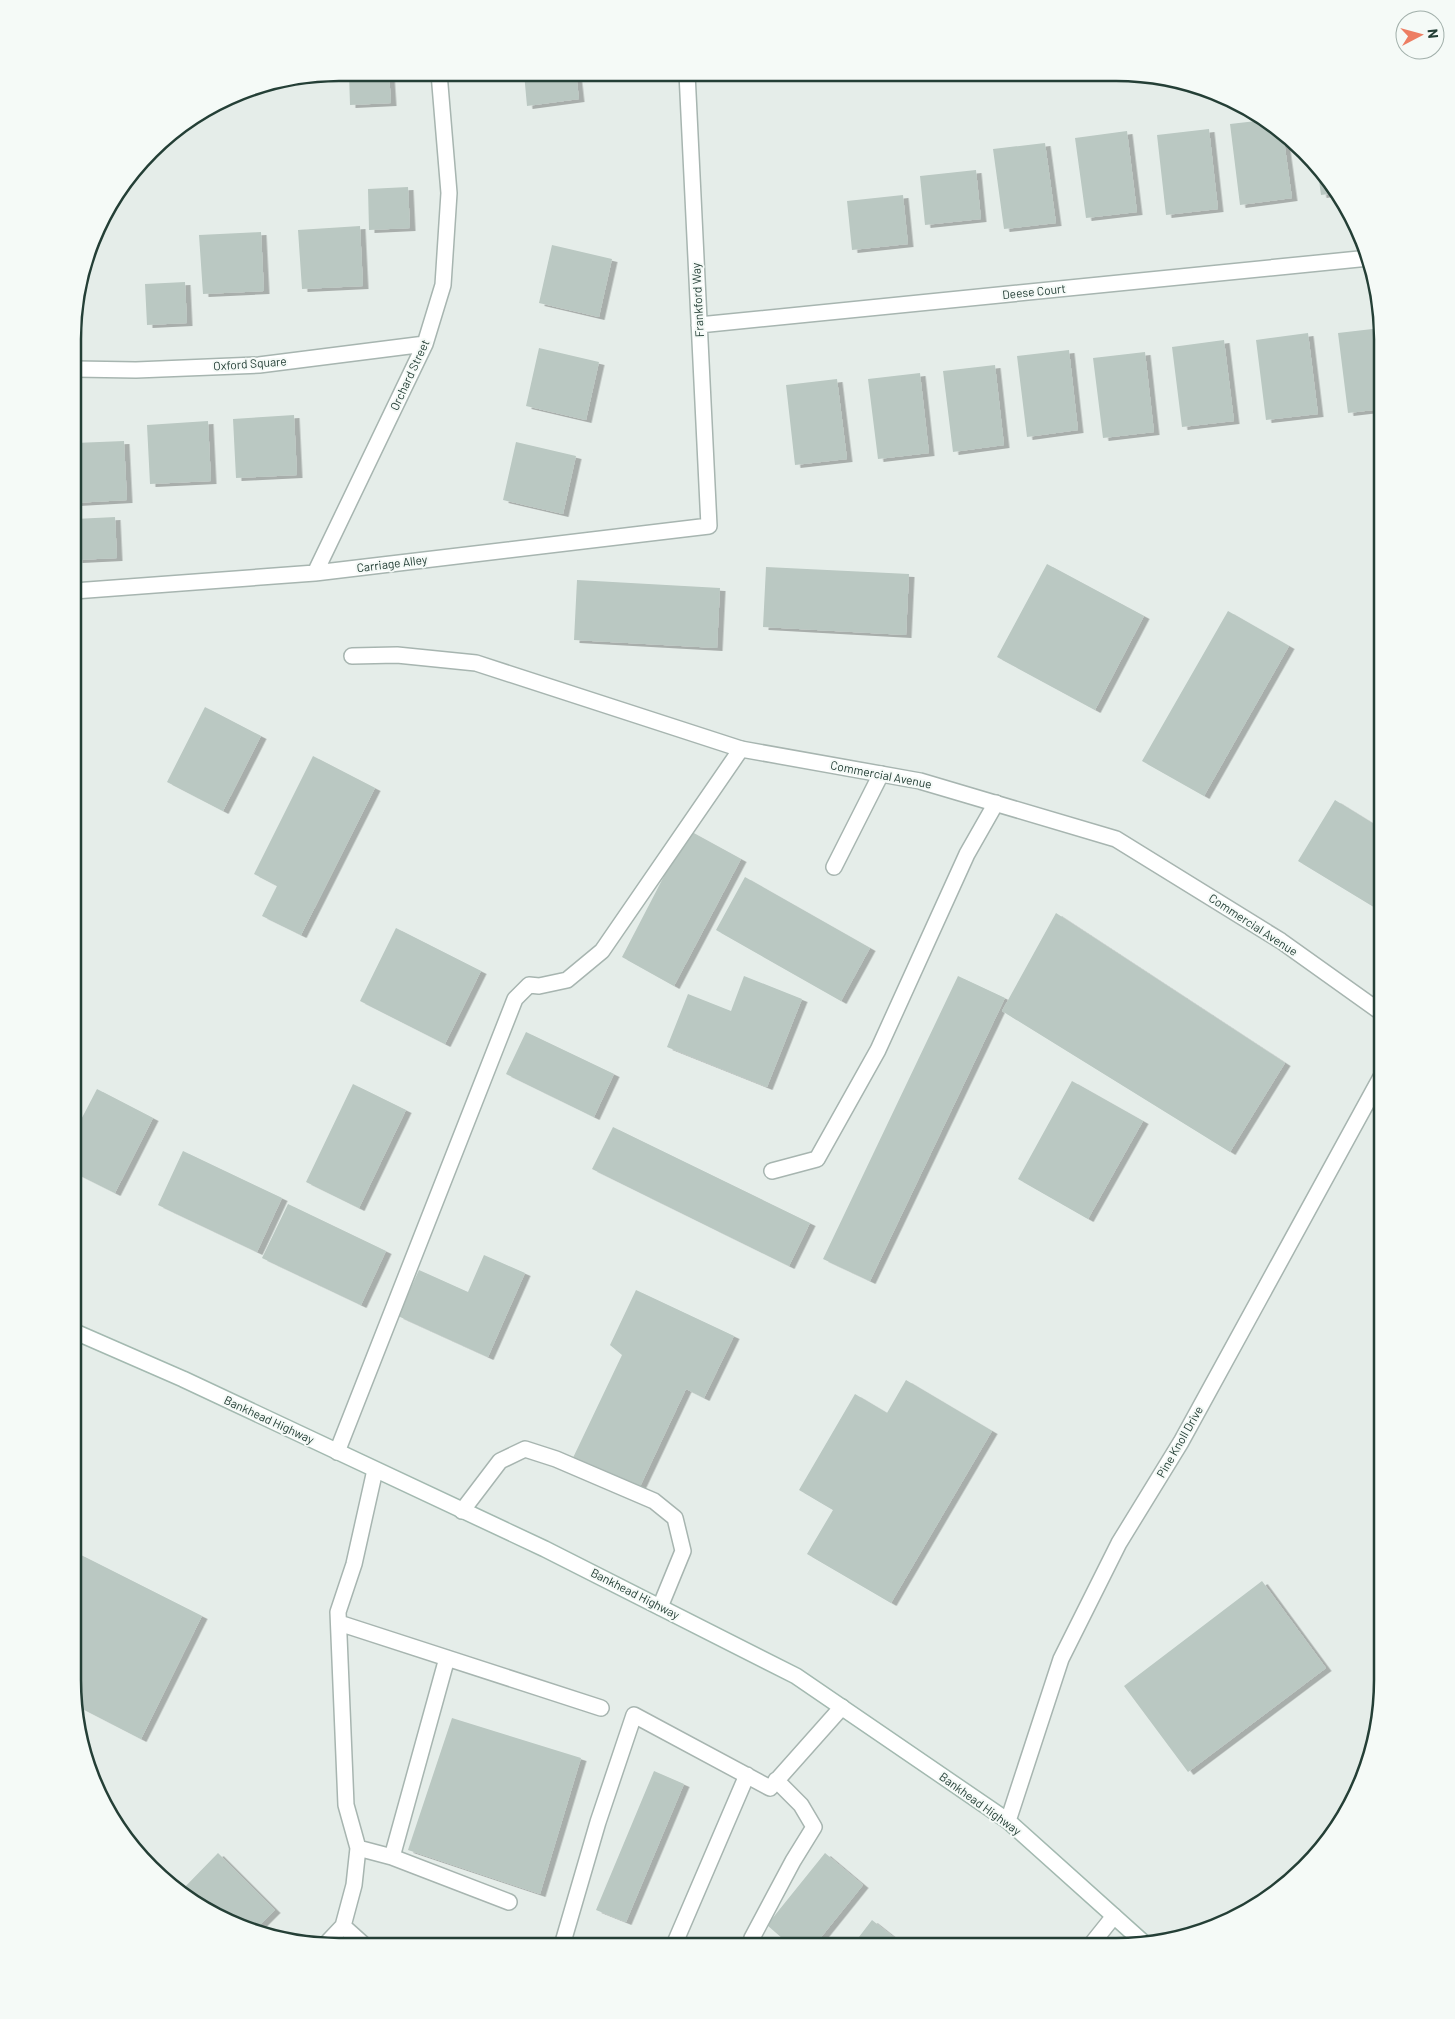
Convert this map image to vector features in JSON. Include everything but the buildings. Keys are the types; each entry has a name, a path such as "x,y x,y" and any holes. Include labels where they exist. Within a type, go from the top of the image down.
{"street":[{"name":"Orchard Street","path":"315,573 425,344 443,284 449,193 440,81"},
{"name":"Frankford Way","path":"687,81 709,526"},
{"name":"Deese Court","path":"699,325 1361,259"},
{"name":"Oxford Square","path":"81,369 136,370 259,365 425,344"},
{"name":"Carriage Alley","path":"81,590 315,573 709,526"},
{"name":"Commercial Avenue","path":"352,656 397,655 476,663 741,749 920,781 1116,839 1281,941 1374,1007"},
{"path":"337,1452 515,999 528,985 539,986 567,980 602,951 741,749"},
{"path":"834,867 881,774"},
{"path":"772,1171 817,1159 878,1050 967,854 996,803"},
{"name":"Pine Knoll Drive","path":"1008,1821 1061,1659 1119,1543 1181,1442 1374,1090"},
{"name":"Bankhead Highway","path":"81,1335 182,1379 545,1549 796,1676 1008,1821 1137,1937"},
{"path":"462,1511 500,1461 525,1449 556,1459 654,1501 675,1518 683,1551 660,1607"},
{"path":"332,1938 343,1926 354,1885 358,1848 346,1805 338,1612 354,1564 375,1470"},
{"path":"339,1623 601,1708"},
{"path":"392,1857 447,1658"},
{"path":"564,1938 598,1822 634,1715 770,1788 842,1707"},
{"path":"677,1938 747,1776"},
{"path":"752,1938 814,1826 801,1805 776,1780"},
{"path":"358,1848 392,1857 509,1902"},
{"path":"1096,1938 1114,1916"},
{"path":"343,1926 356,1938"}]}
